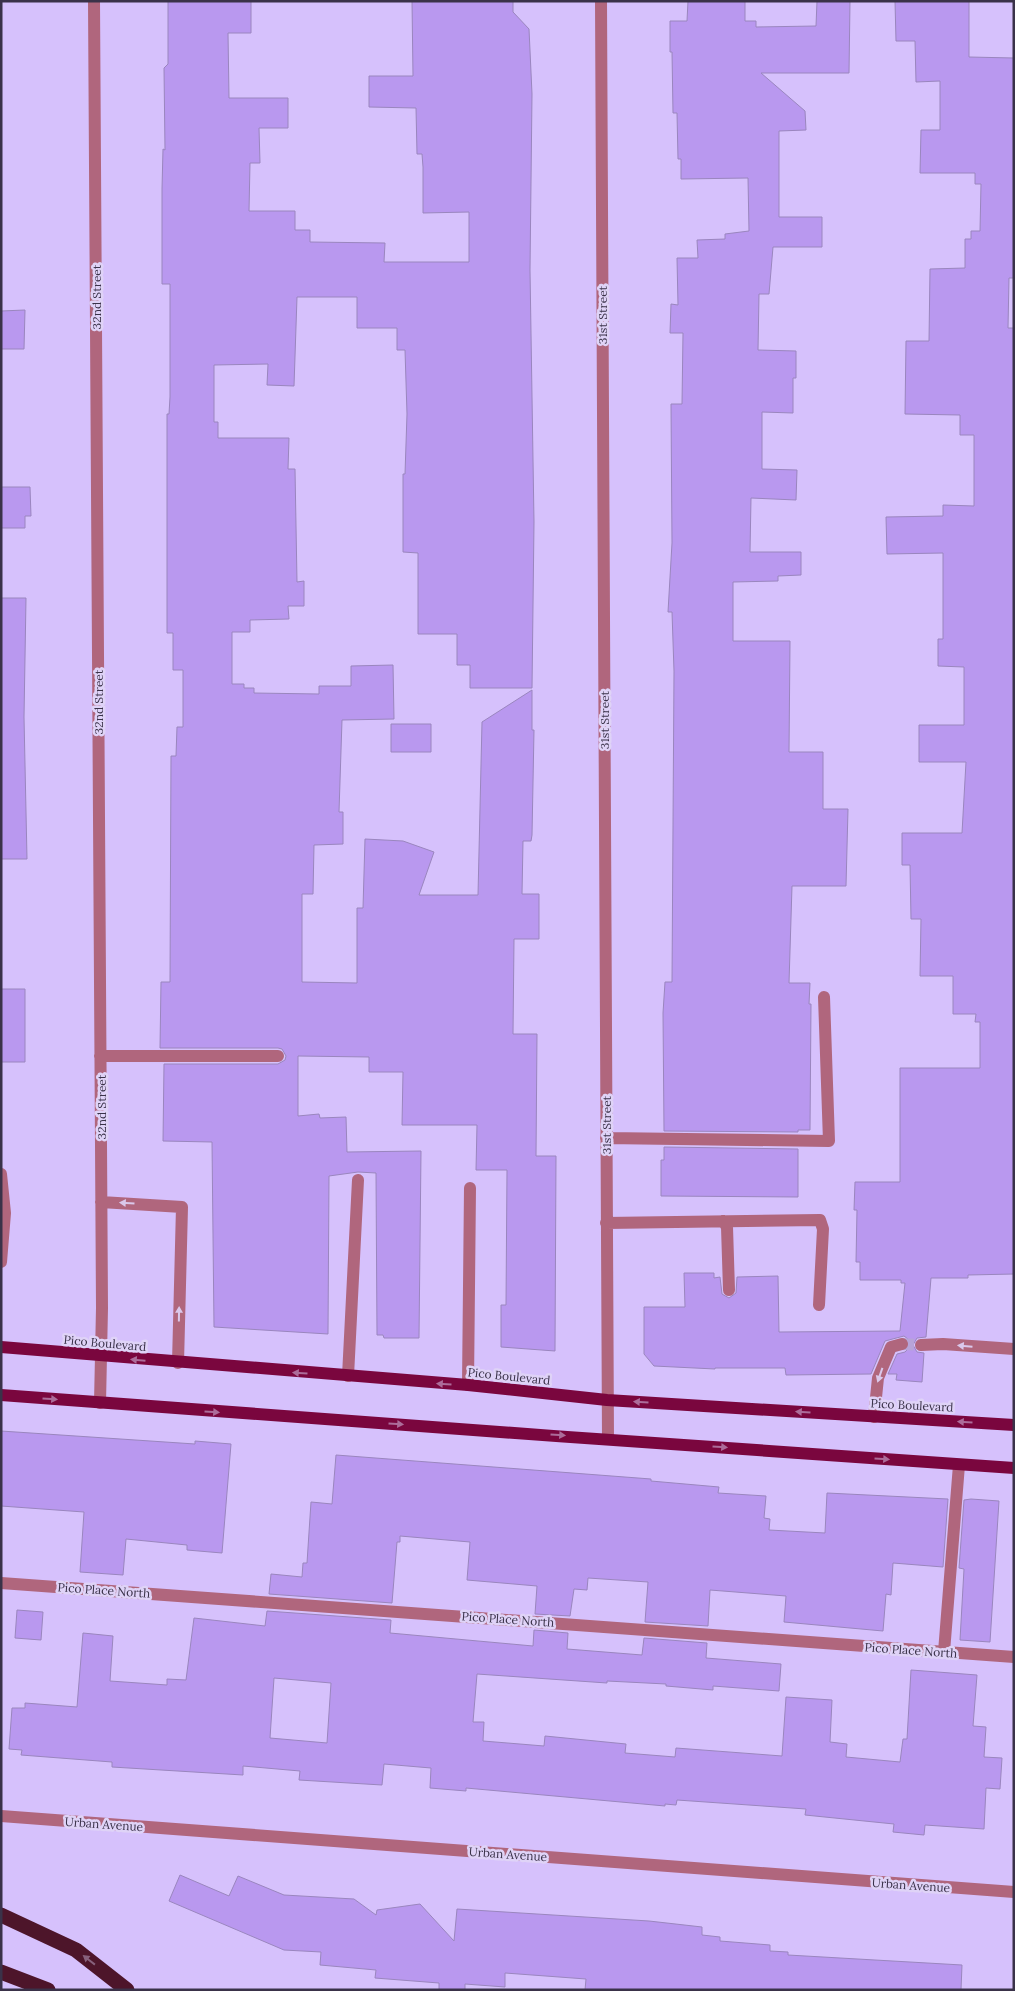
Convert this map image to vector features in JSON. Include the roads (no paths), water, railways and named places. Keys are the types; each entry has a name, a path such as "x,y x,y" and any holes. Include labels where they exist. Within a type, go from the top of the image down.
{"highway":[{"path":"1,1915 76,1950 127,1990"},
{"path":"1,1972 48,1990"}],"main road":[{"name":"Pico Boulevard","path":"1,1347 178,1363 468,1385 607,1400 1014,1425"},
{"path":"1,1395 178,1410 1014,1468"}],"street":[{"name":"32nd Street","path":"94,1 101,1202 100,1403"},
{"name":"31st Street","path":"601,1 608,1439"},
{"path":"606,1138 830,1141 824,997"},
{"path":"100,1056 278,1056"},
{"path":"1,1174 5,1213 1,1262"},
{"path":"348,1376 358,1180"},
{"path":"468,1385 470,1188"},
{"path":"101,1202 182,1206 178,1363"},
{"path":"606,1223 820,1220 823,1229 820,1305"},
{"path":"723,1221 727,1227 729,1290"},
{"path":"874,1417 878,1378 891,1347 902,1344"},
{"path":"921,1345 943,1344 1012,1353"},
{"path":"944,1652 959,1465"},
{"name":"Pico Place North","path":"1,1583 1014,1658"},
{"name":"Urban Avenue","path":"1,1816 1014,1892"}],"tunnel":[{"path":"902,1344 921,1345"}]}
